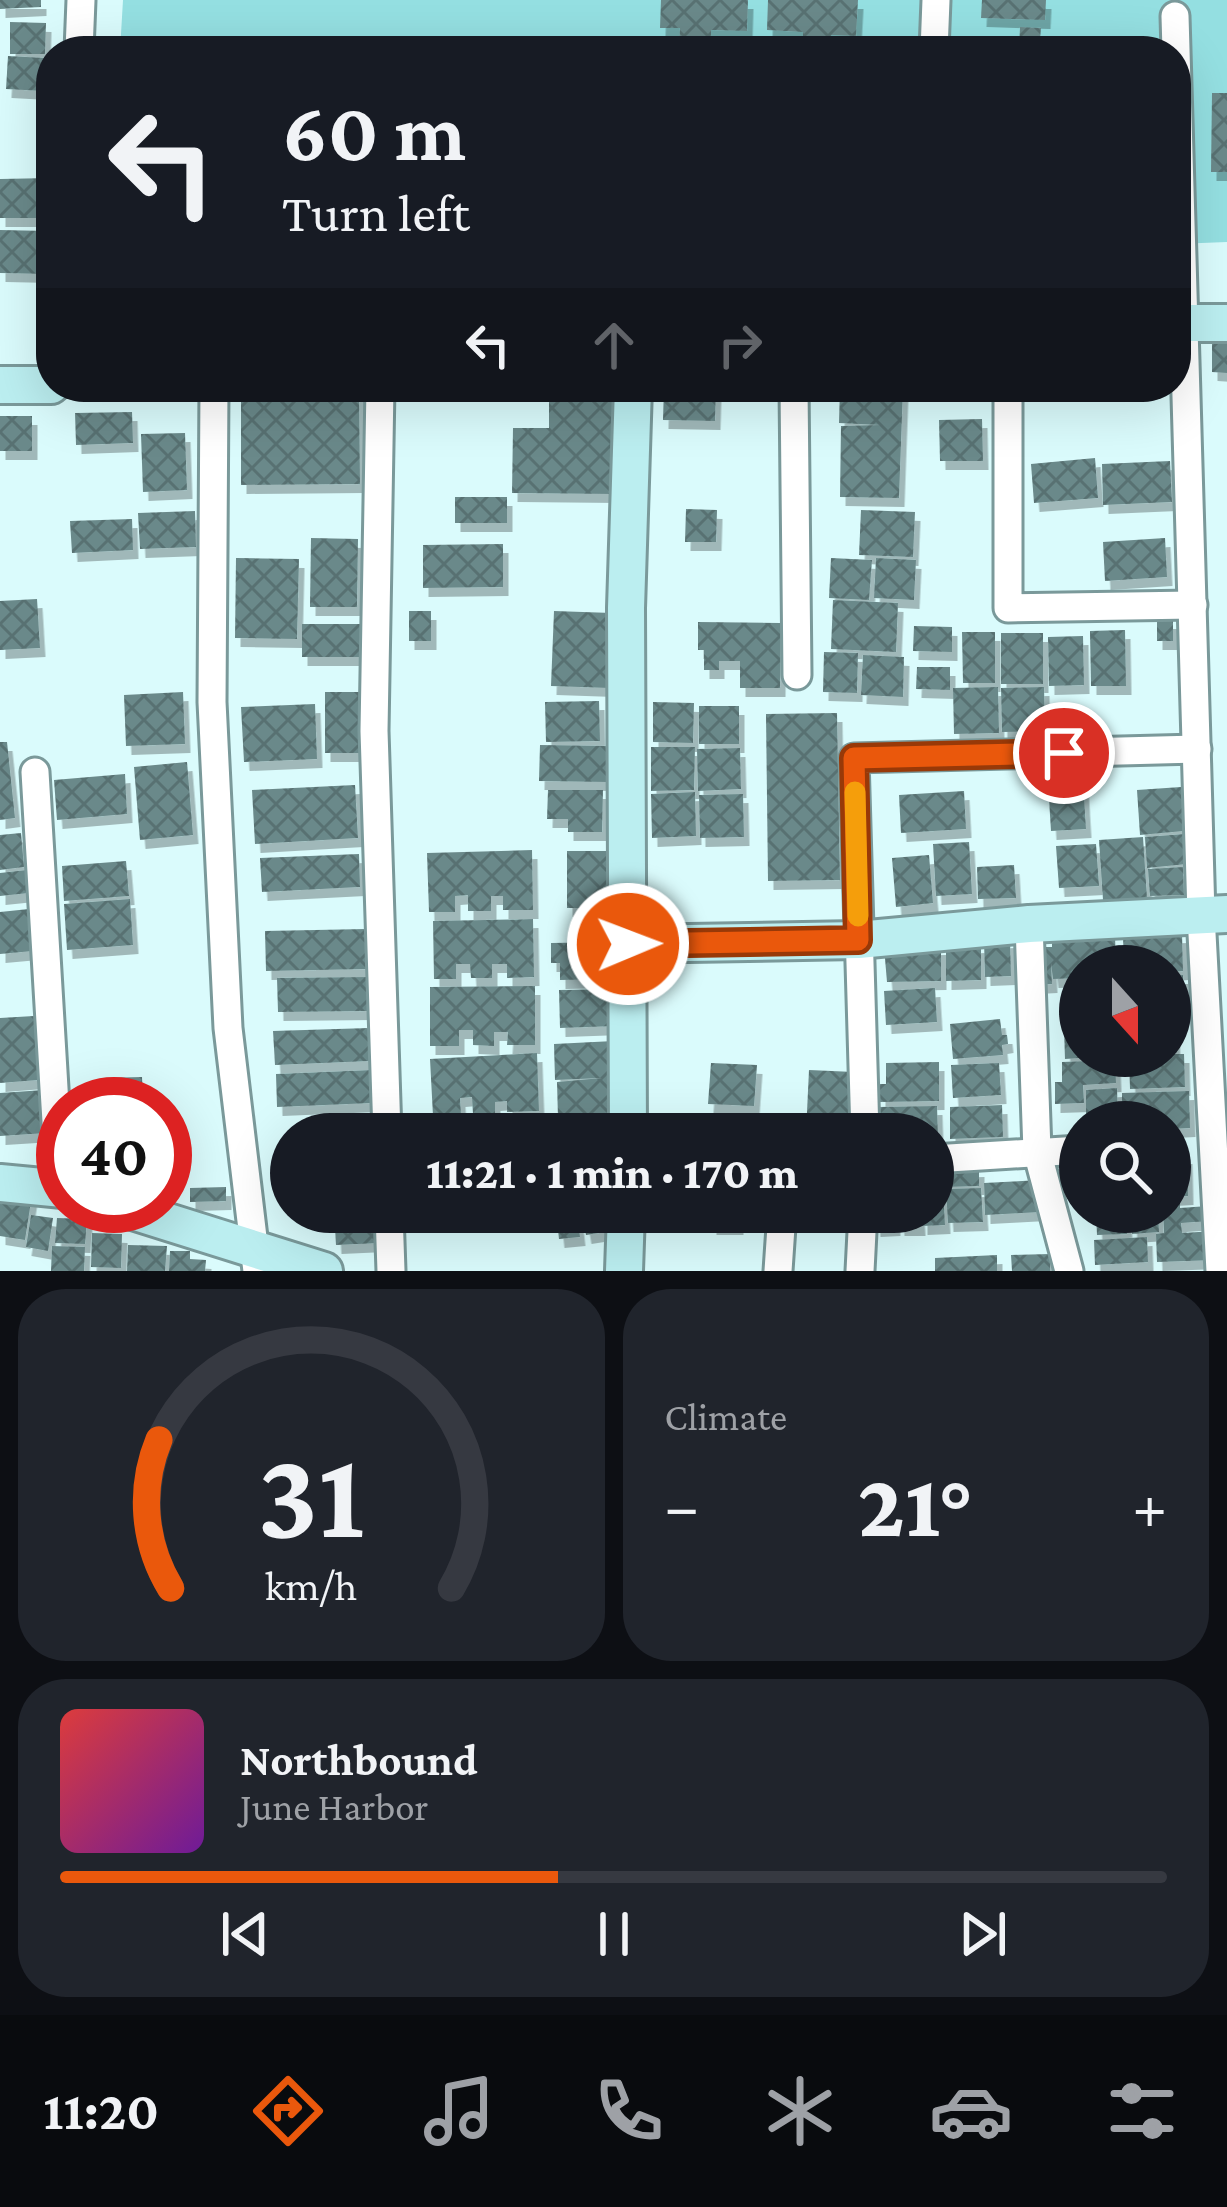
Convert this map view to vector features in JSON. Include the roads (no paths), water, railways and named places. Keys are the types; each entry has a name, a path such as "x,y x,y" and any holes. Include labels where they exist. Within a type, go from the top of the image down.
{"street":[{"path":"79,36 80,0"},
{"path":"935,36 937,0"},
{"path":"1175,16 1176,36"},
{"path":"1191,321 1227,323"},
{"path":"0,385 36,385"},
{"path":"214,402 212,703 225,982 257,1260"},
{"path":"380,402 374,731 386,1113"},
{"path":"628,1113 626,608 633,402"},
{"path":"794,402 797,675"},
{"path":"1008,402 1007,608 1193,605"},
{"path":"1185,402 1197,749 1214,914 1220,1271"},
{"path":"864,1113 854,758 1197,749"},
{"path":"35,772 55,1077"},
{"path":"628,944 858,940 1214,914"},
{"path":"1028,924 1037,1151 1069,1271"},
{"path":"954,1157 1059,1150"},
{"path":"0,1183 36,1186"},
{"path":"187,1233 257,1260 324,1271"},
{"path":"390,1233 391,1271"},
{"path":"624,1271 625,1233"},
{"path":"778,1271 781,1233"},
{"path":"860,1271 862,1233"}]}
